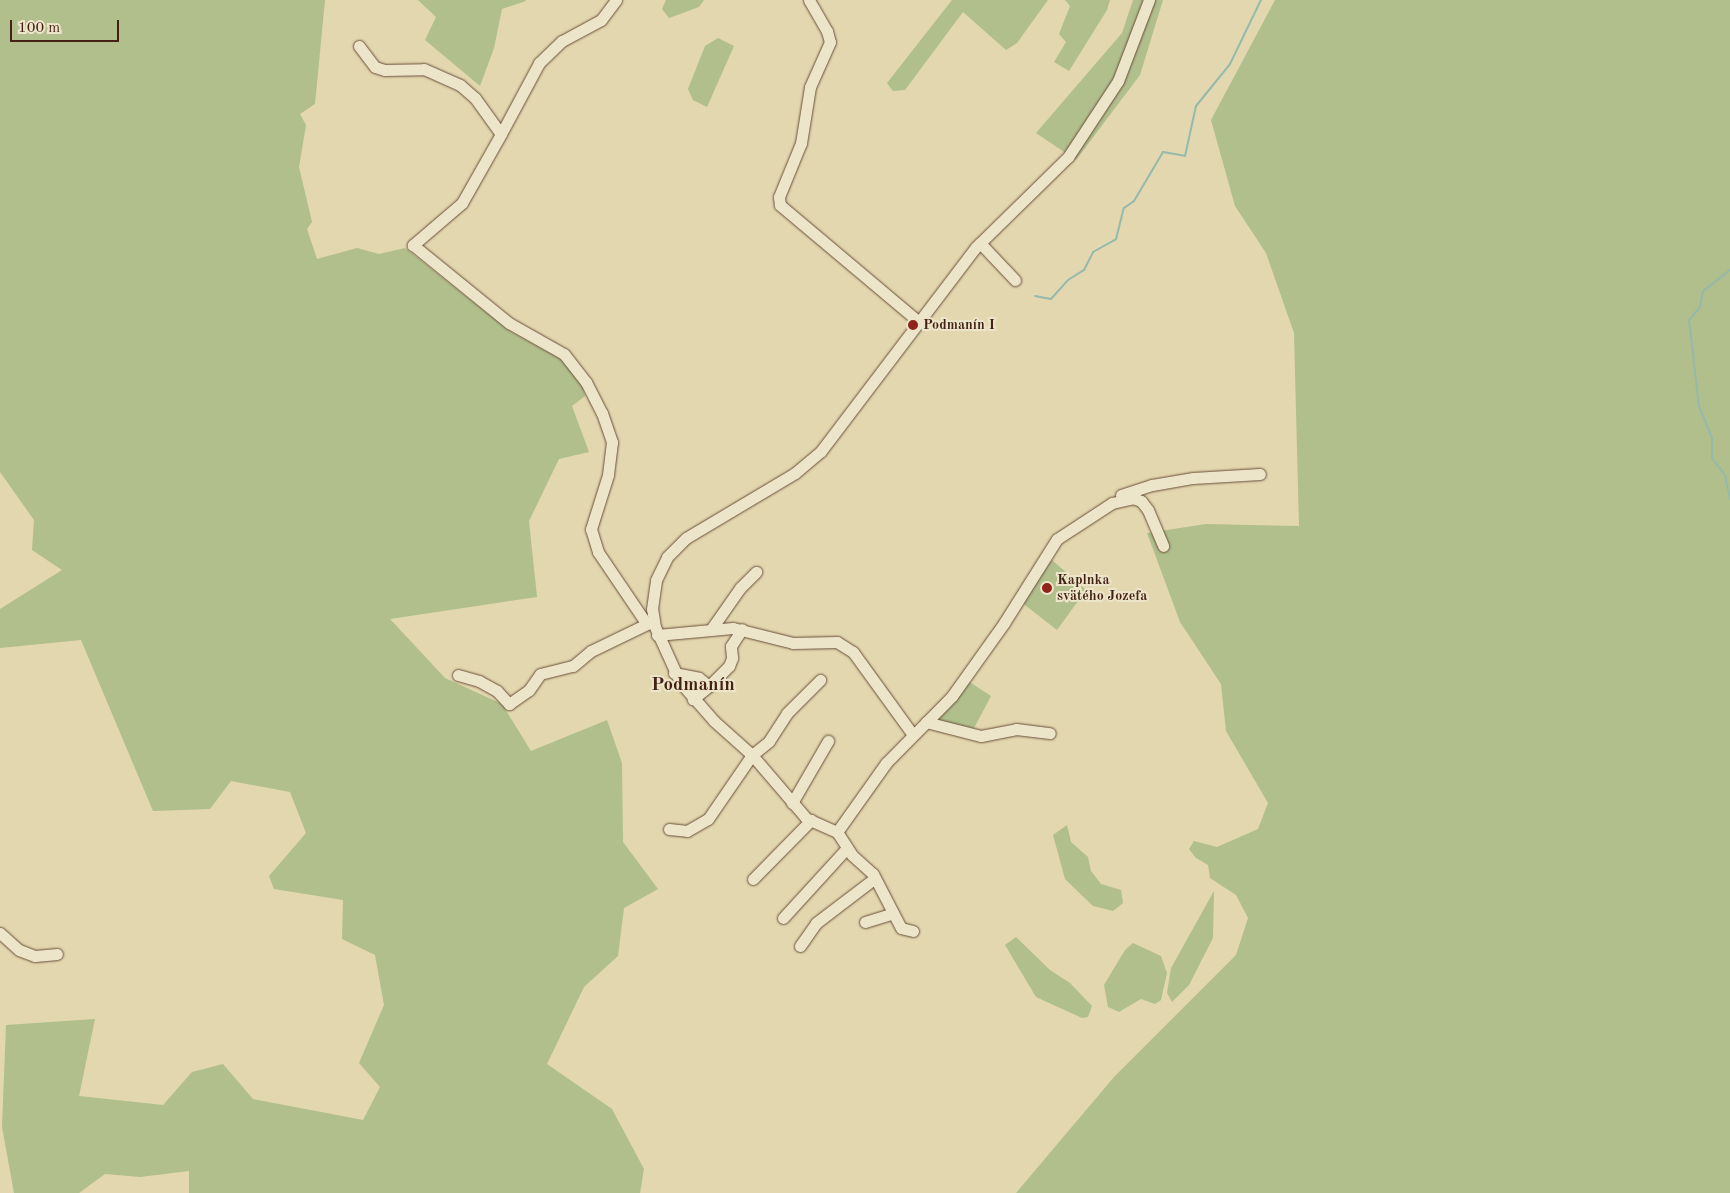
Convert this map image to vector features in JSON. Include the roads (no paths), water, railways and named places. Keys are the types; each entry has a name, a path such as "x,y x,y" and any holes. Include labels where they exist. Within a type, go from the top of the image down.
{"street":[{"path":"616,0 601,20 562,41 539,63 462,203 414,245 509,323 564,354 586,382 602,413 612,442 608,475 591,529 598,552 650,622 674,673 693,699 752,755 792,803 811,820 837,832 847,848 875,878 891,914 904,931 913,932"},
{"path":"809,0 827,31 830,42 810,87 801,143 779,198 780,206 920,323"},
{"path":"650,622 656,580 667,557 696,531 786,479 812,460 980,244 1068,157 1118,81 1149,0"},
{"path":"360,46 375,67 385,70 424,69 460,85 475,98 501,134"},
{"path":"980,244 1015,280"},
{"path":"837,832 886,763 952,696 1004,623 1057,539 1121,495 1152,485 1194,478 1260,474"},
{"path":"1112,503 1133,498 1141,501 1163,546"},
{"path":"712,628 740,588 756,572"},
{"path":"458,675 497,691 509,704 529,690 540,674 573,666 591,651 650,622"},
{"path":"657,635 712,628 742,629 793,643 837,642 853,652 913,735"},
{"path":"693,699 729,666 732,658 731,646 742,629"},
{"path":"674,673 698,678 709,686"},
{"path":"668,829 687,831 708,819 752,755 769,742 787,712 820,680"},
{"path":"926,722 981,736 1016,729 1050,734"},
{"path":"792,803 828,741"},
{"path":"753,879 811,820"},
{"path":"784,918 847,848"},
{"path":"800,946 816,923 875,878"},
{"path":"865,922 891,914"},
{"path":"0,933 19,950 35,956 56,954"}],"waterway":[{"path":"1035,296 1051,299 1068,280 1084,270 1093,252 1116,239 1124,208 1134,201 1163,152 1185,156 1196,106 1230,64 1261,0"},
{"path":"1730,270 1703,291 1700,307 1689,320 1699,406 1712,439 1712,458 1725,475 1730,499"}],"place":[{"name":"Podmanín I","path":"913,325"},
{"name":"Kaplnka svätého Jozefa","path":"1047,588"}],"district":[{"name":"Podmanín","path":"693,686"}]}
